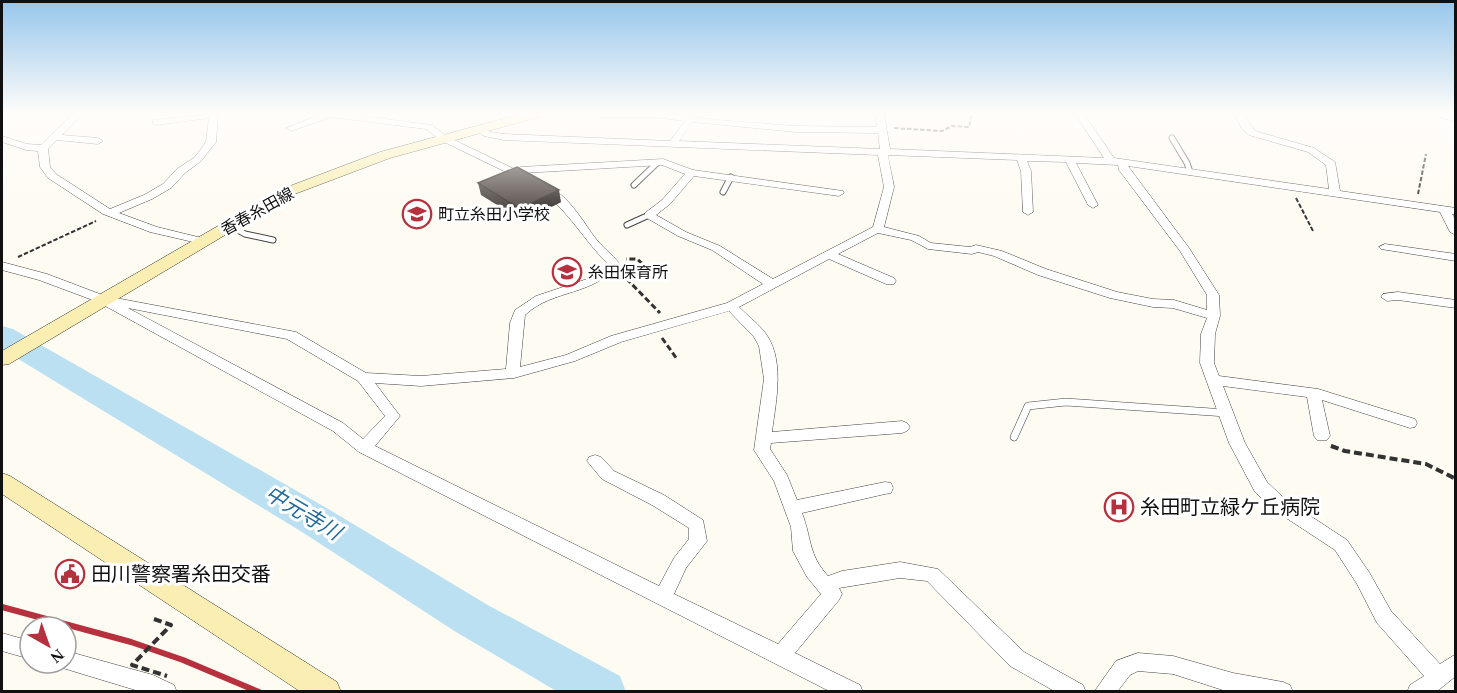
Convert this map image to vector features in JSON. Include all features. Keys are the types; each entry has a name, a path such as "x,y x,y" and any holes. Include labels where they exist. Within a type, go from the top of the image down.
{"main road":[{"name":"香春糸田線","path":"2,359 287,192 385,155 415,146"},
{"path":"2,482 327,692"}],"street":[{"path":"25,146 43,148 45,167 52,176 110,213 154,230 202,241"},
{"path":"110,213 148,197 167,186 181,171 198,159 208,146"},
{"path":"460,146 535,184 563,202 612,265 599,279 541,300 527,307 520,314 516,323 514,373"},
{"path":"657,163 667,146"},
{"path":"748,146 1117,162 1449,210 1455,232"},
{"path":"363,378 421,381 514,373 570,358 616,339 654,327 731,306 877,229 881,223 889,187 882,146"},
{"path":"1105,146 1203,276 1213,295 1214,316 1208,334 1207,363 1237,443 1261,487 1280,506 1341,545 1363,578 1384,617 1439,678"},
{"path":"1298,146 1311,150 1331,164 1335,192"},
{"path":"1022,158 1026,171 1028,212"},
{"path":"1070,160 1094,205"},
{"path":"514,173 521,170 663,162 691,173 839,193"},
{"path":"691,173 666,202 649,215 682,234 716,248 772,285"},
{"path":"877,229 915,238 928,246 998,253 1042,272 1114,295 1153,303 1174,304 1214,316"},
{"path":"1385,247 1455,258"},
{"path":"828,254 890,281"},
{"path":"2,266 43,277 102,299 338,427 364,448 853,692"},
{"path":"1387,297 1398,296 1455,304"},
{"path":"102,299 291,335 363,378 393,416 364,448"},
{"path":"731,306 759,334 766,346 771,379 762,450 781,479 799,527 802,551 813,572 833,594 780,656"},
{"path":"1213,380 1313,394 1362,406 1410,423"},
{"path":"1313,394 1322,436"},
{"path":"762,438 902,427"},
{"path":"594,461 608,476 658,500 698,525 698,541 680,563 663,598"},
{"path":"792,508 885,488"},
{"path":"825,586 842,579 900,570 932,574 1017,659 1076,692"},
{"path":"2,642 18,647"},
{"path":"1104,692 1123,668 1138,662 1173,664 1233,683 1283,692"},
{"path":"78,663 153,685 167,684"},
{"path":"1418,692 1439,678 1455,663"}],"lane":[{"path":"1176,146 1188,160 1190,172"},
{"path":"634,185 657,163"},
{"path":"723,192 731,177"},
{"path":"627,225 649,215"},
{"path":"229,225 245,234 273,240"},
{"path":"1014,437 1028,406 1034,404 1142,406 1226,413"}],"path":[{"path":"1419,205 1417,191 1426,154"},
{"path":"1290,186 1313,231"},
{"path":"15,258 110,213"},
{"path":"623,275 645,266 637,259 628,258 612,265 669,323"},
{"path":"654,327 677,359"},
{"path":"1322,436 1332,446 1345,451 1419,462 1438,468 1455,479"},
{"path":"154,619 171,625 132,665 167,684"}],"building":[{"path":"517,167 559,190 520,209 478,183"}],"waterway":[{"name":"中元寺川","path":"2,336 316,521 471,618 603,692"}],"railway":[{"path":"2,607 131,642 183,660 259,692"}],"place":[{"name":"町立糸田小学校","path":"417,214"},
{"name":"糸田保育所","path":"567,272"},
{"name":"糸田町立緑ケ丘病院","path":"1119,507"},
{"name":"田川警察署糸田交番","path":"70,574"}]}
